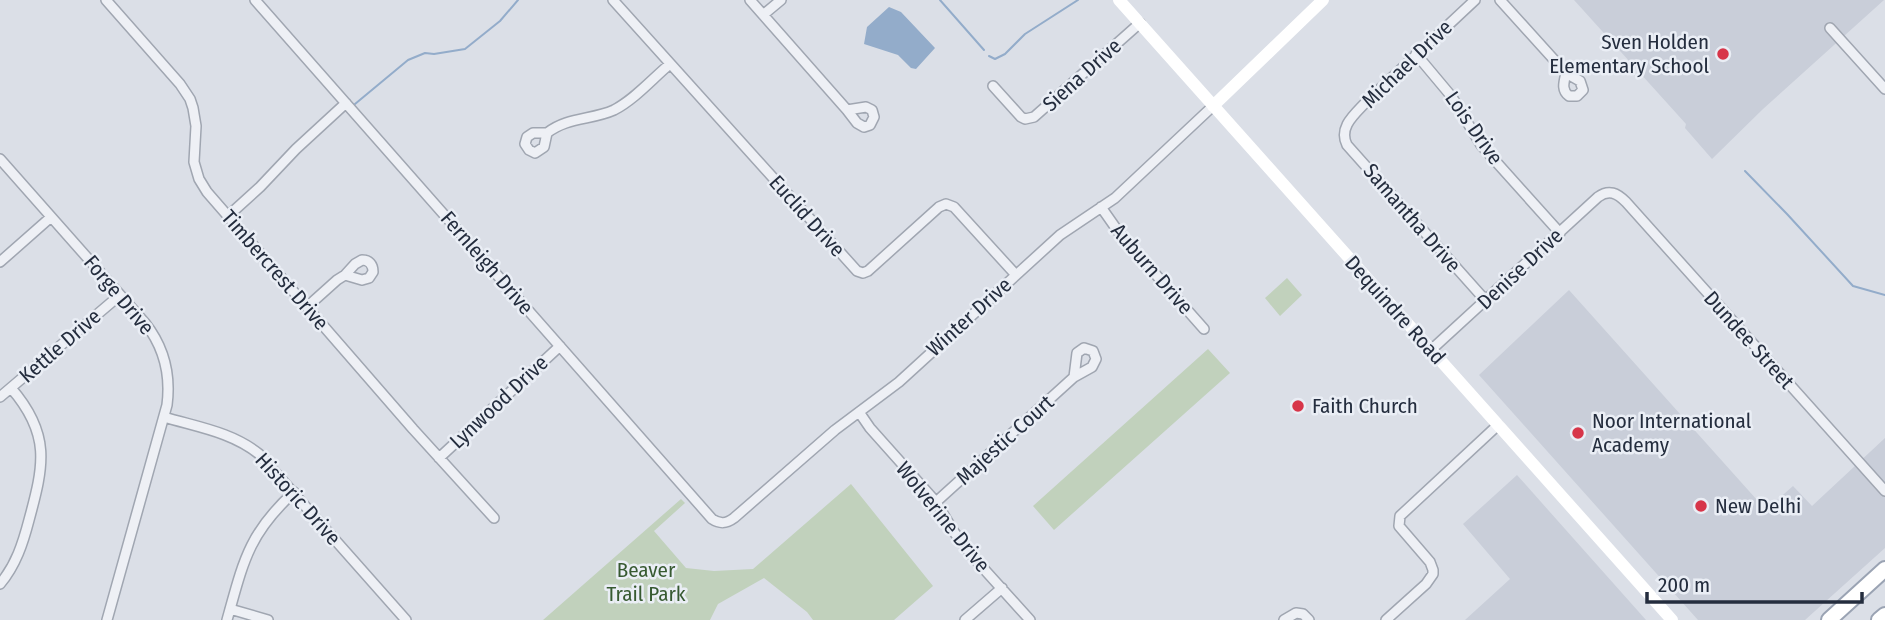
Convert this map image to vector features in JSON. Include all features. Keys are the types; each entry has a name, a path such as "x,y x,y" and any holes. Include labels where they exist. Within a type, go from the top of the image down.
{"main road":[{"name":"Dequindre Road","path":"1119,0 1672,620"},
{"path":"1213,106 1323,0"},
{"path":"1829,620 1885,569"},
{"path":"1879,620 1885,615"}],"street":[{"name":"Timbercrest Drive","path":"106,0 190,99 196,126 194,153 197,171 207,192 439,458 494,517"},
{"name":"Fernleigh Drive","path":"255,0 712,519 721,523"},
{"path":"750,0 848,110"},
{"path":"764,15 781,0"},
{"name":"Michael Drive","path":"1344,132 1350,120 1366,102 1475,0"},
{"path":"1500,0 1566,73"},
{"name":"Euclid Drive","path":"616,1 857,271 869,271 939,207 946,204 954,207 1016,275"},
{"name":"Siena Drive","path":"993,86 1021,117 1034,117 1140,23"},
{"path":"1830,28 1885,89"},
{"name":"Lois Drive","path":"1416,54 1452,97 1480,145 1560,233"},
{"path":"547,133 562,124 604,114 620,106 670,64"},
{"path":"228,216 346,103"},
{"name":"Winter Drive","path":"721,523 734,518 835,430 899,382 1067,229 1101,208 1132,183 1213,106"},
{"name":"Samantha Drive","path":"1344,132 1347,145 1486,301"},
{"name":"Forge Drive","path":"0,159 150,330 163,355 169,384 167,405 107,620"},
{"name":"Denise Drive","path":"1432,350 1598,197 1611,192"},
{"name":"Dundee Street","path":"1611,192 1618,194 1626,202 1885,491"},
{"name":"Auburn Drive","path":"1101,208 1120,234 1204,329"},
{"path":"0,262 51,217"},
{"path":"307,306 345,275"},
{"name":"Kettle Drive","path":"0,397 120,295"},
{"name":"Lynwood Drive","path":"439,458 560,346"},
{"name":"Majestic Court","path":"936,502 1074,377"},
{"path":"0,584 10,572 21,550 40,483 42,465 40,442 34,423 11,388"},
{"name":"Wolverine Drive","path":"859,412 936,502 965,546 1030,620"},
{"name":"Historic Drive","path":"164,417 224,434 247,445 294,492 406,620"},
{"path":"1386,620 1426,584 1433,574 1430,562 1399,526 1400,516 1498,425"},
{"path":"226,620 251,544 271,514 294,492"},
{"path":"965,620 1002,588"},
{"path":"230,609 268,620"},
{"path":"1284,620 1296,613 1303,614 1309,620"}],"shaded area":[{"name":"Sven Holden Elementary School","path":"1574,0 1884,0 1712,159 1685,128 1686,124"},
{"path":"1569,290 1766,510 1793,486 1812,506 1885,438 1885,548 1805,620 1698,620 1479,375"},
{"path":"1517,475 1646,620 1465,620 1510,579 1463,524"}],"green space":[{"path":"1287,278 1302,295 1280,316 1265,298"},
{"path":"1208,349 1230,373 1054,530 1033,506"},
{"name":"Beaver Trail Park","path":"851,484 933,586 894,620 813,620 807,612 764,578 718,604 710,620 543,620 681,499 685,503 654,531 686,568 714,571 753,569"}],"water":[{"path":"889,7 901,12 935,48 916,69 911,68 898,55 864,44 867,27"}],"waterway":[{"path":"355,104 408,60 425,53 465,49 500,21 518,0"},
{"path":"940,0 984,50"},
{"path":"989,56 995,59 1005,54 1025,34 1078,0"},
{"path":"1745,171 1853,286 1885,295"}],"place":[{"name":"Sven Holden Elementary School","path":"1723,54"},
{"name":"Faith Church","path":"1298,406"},
{"name":"Noor International Academy","path":"1578,433"},
{"name":"New Delhi","path":"1701,506"}]}
